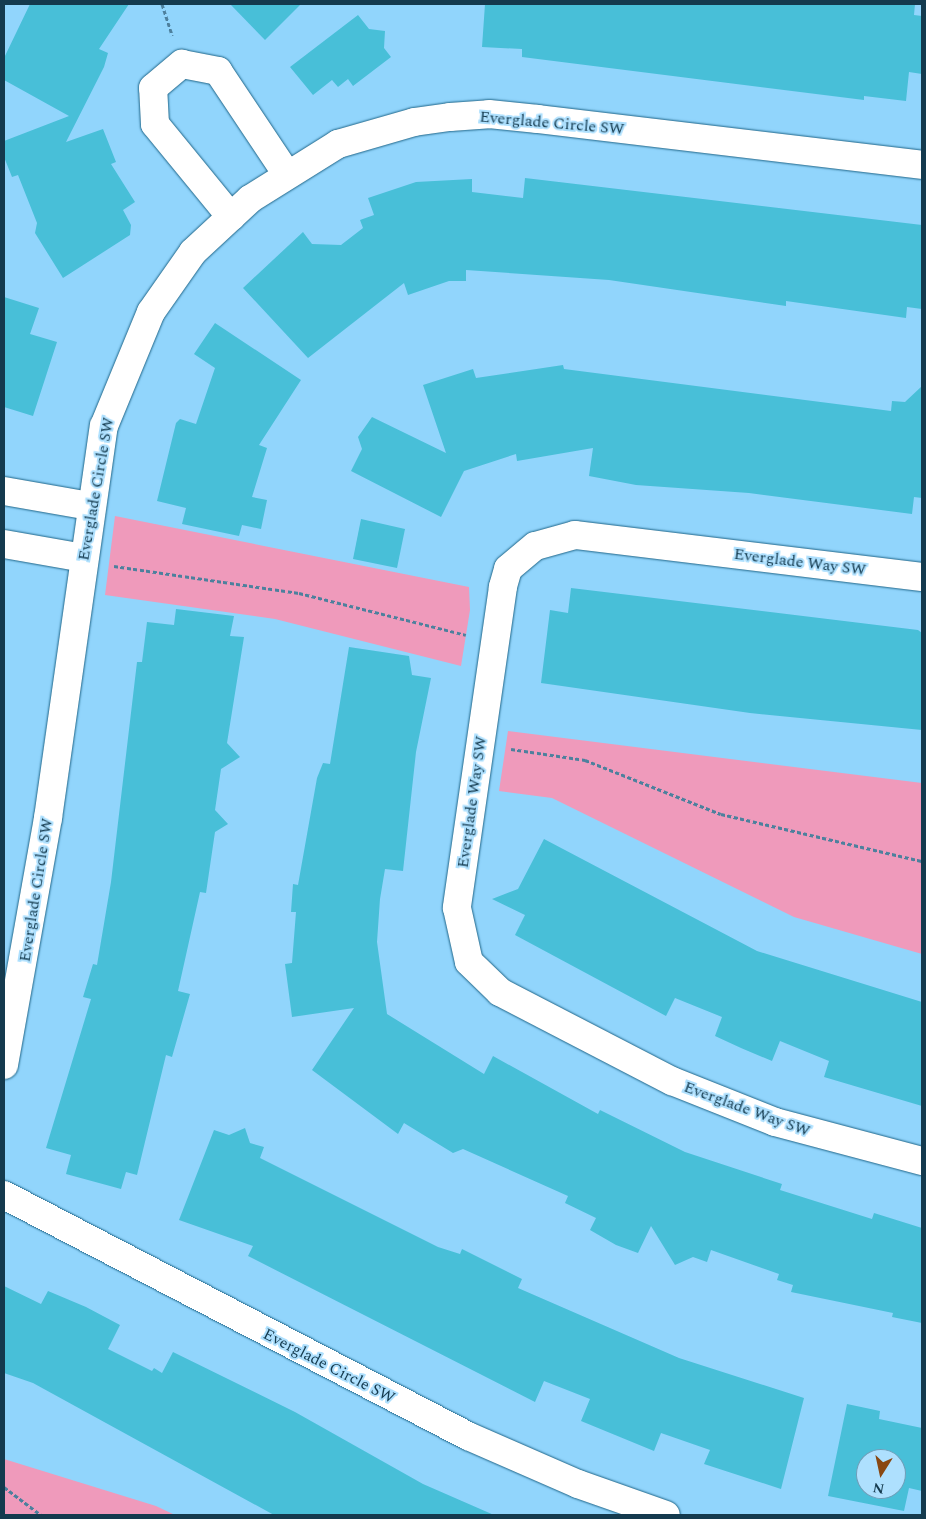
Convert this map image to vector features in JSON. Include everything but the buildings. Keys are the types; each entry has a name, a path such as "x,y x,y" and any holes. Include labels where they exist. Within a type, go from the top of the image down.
{"street":[{"path":"231,217 155,124 153,88 182,64 218,71 286,173"},
{"name":"Everglade Circle SW","path":"4,1065 96,561 90,506 104,426 150,312 193,252 231,217 286,173 338,144 414,122 489,114 922,165"},
{"path":"4,491 90,506"},
{"name":"Everglade Way SW","path":"922,578 656,544 556,538 534,546 508,569 480,743 457,908 464,948 482,978 500,992 672,1081 775,1122 922,1161"},
{"path":"4,544 96,561"},
{"name":"Everglade Circle SW","path":"4,1194 468,1436 578,1484 666,1515"}],"path":[{"path":"96,561 299,593 495,644"},
{"path":"480,743 585,760 721,814 922,861"},
{"path":"4,1487 41,1515"}],"shaded area":[{"path":"115,516 469,587 470,610 461,666 275,619 105,595"},
{"path":"508,731 922,783 922,954 794,917 552,798 499,791"},
{"path":"4,1459 156,1506 175,1515 4,1515"}]}
